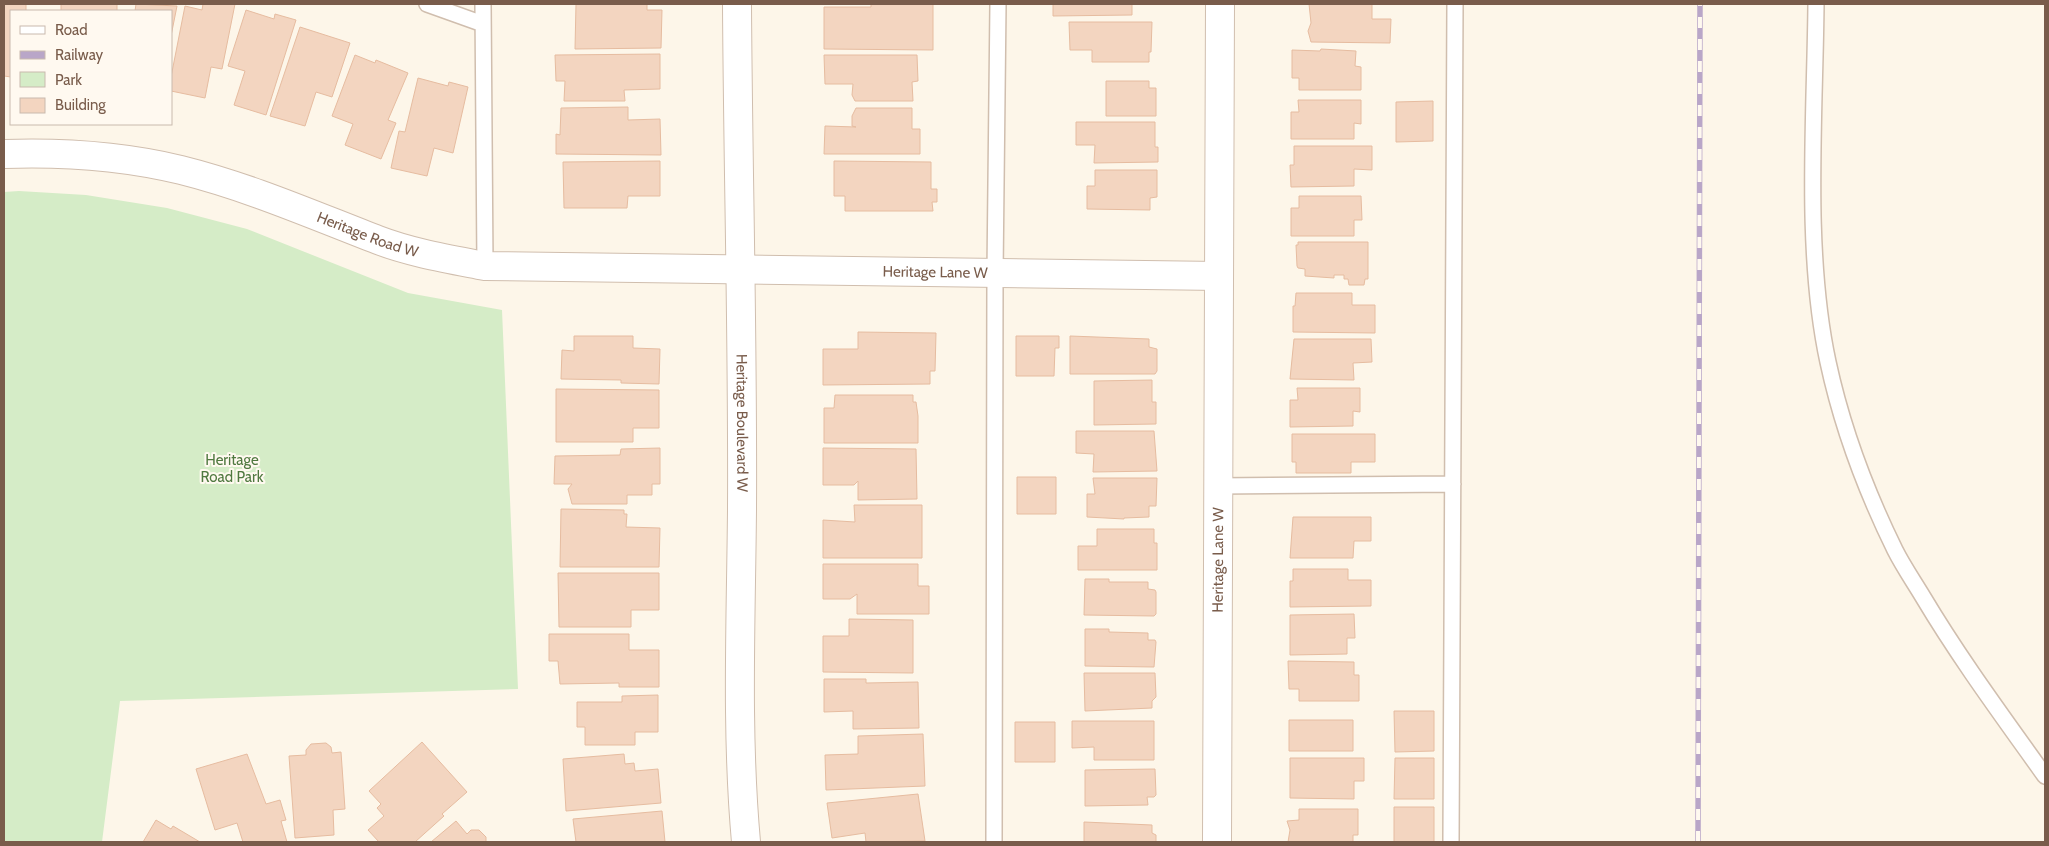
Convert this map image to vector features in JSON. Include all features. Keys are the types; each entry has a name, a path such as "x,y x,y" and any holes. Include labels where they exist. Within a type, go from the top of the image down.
{"street":[{"name":"Heritage Boulevard W","path":"738,4 742,510 738,677 742,797 746,842"},
{"name":"Heritage Lane W","path":"1217,842 1220,4"},
{"name":"Heritage Road W","path":"4,154 92,155 181,170 287,203 379,240 428,255 485,266 740,270"},
{"name":"Heritage Lane W","path":"740,270 1219,276"}],"lane":[{"path":"427,4 483,24"},
{"path":"483,4 485,266"},
{"path":"994,842 995,273 998,4"},
{"path":"1451,842 1454,4"},
{"path":"1816,4 1814,209 1818,292 1828,361 1842,418 1868,492 1896,552 1953,647 2045,776"},
{"path":"1218,486 1452,484"}],"green space":[{"name":"Heritage Road Park","path":"19,191 86,195 167,208 247,229 408,293 502,310 518,689 120,701 102,842 4,842 4,192"}],"building":[{"path":"4,4 26,4 26,10 10,10 10,77 4,76"},
{"path":"61,4 117,4 117,10 61,10"},
{"path":"136,4 177,6 172,31 172,10 135,10"},
{"path":"203,4 235,4 222,69 211,67 205,98 172,91 172,72 185,6 202,10"},
{"path":"576,4 647,4 647,10 662,10 661,48 575,49"},
{"path":"871,4 933,4 933,50 824,49 824,7 871,7"},
{"path":"1053,4 1132,4 1132,15 1053,16"},
{"path":"1309,4 1372,4 1372,19 1391,19 1390,43 1311,42 1308,31 1311,23"},
{"path":"246,10 274,19 275,14 296,20 266,115 234,105 245,71 228,66"},
{"path":"1069,22 1152,22 1149,62 1092,62 1092,50 1070,50"},
{"path":"300,27 350,43 332,97 316,92 305,126 270,116"},
{"path":"1321,49 1356,51 1355,66 1361,67 1361,90 1299,90 1299,78 1292,78 1292,50 1320,51"},
{"path":"660,54 660,89 624,90 625,101 564,101 565,81 556,81 555,55"},
{"path":"355,55 375,63 376,60 408,73 388,120 396,123 381,159 345,145 353,124 332,116"},
{"path":"824,55 917,55 918,81 912,82 913,101 855,101 852,95 853,84 825,84"},
{"path":"418,78 448,86 449,82 468,87 453,153 434,148 427,176 391,168 399,131 405,132"},
{"path":"1106,81 1149,81 1149,88 1156,88 1156,116 1106,116"},
{"path":"1298,100 1361,100 1361,124 1354,123 1354,139 1291,139 1291,112 1299,112"},
{"path":"1433,101 1433,141 1396,142 1396,102"},
{"path":"628,107 628,120 660,119 661,155 556,154 556,134 560,135 561,108"},
{"path":"856,108 912,108 912,129 920,129 920,154 824,154 825,126 856,127 852,126 852,116"},
{"path":"1076,122 1155,122 1155,147 1158,147 1158,162 1094,163 1095,145 1076,145"},
{"path":"1294,146 1372,146 1372,170 1354,169 1354,186 1291,187 1290,165 1294,165"},
{"path":"660,161 660,196 628,196 627,208 564,208 563,162"},
{"path":"834,161 931,162 931,189 937,189 937,202 932,202 933,211 845,211 845,196 834,196"},
{"path":"1095,170 1157,170 1157,197 1150,198 1150,210 1087,209 1087,186 1095,186"},
{"path":"1299,196 1361,196 1362,220 1354,220 1354,236 1291,236 1291,208 1299,208"},
{"path":"1298,242 1368,242 1368,279 1365,279 1364,285 1349,285 1348,279 1344,279 1344,275 1334,275 1334,278 1305,276 1305,269 1298,268 1297,266 1296,245 1298,245"},
{"path":"1296,293 1352,293 1352,305 1375,305 1375,333 1293,332 1293,306 1295,306"},
{"path":"858,332 936,333 935,371 930,371 930,384 823,385 823,349 858,349"},
{"path":"574,336 633,336 633,348 660,349 659,384 621,383 621,380 561,379 562,350 574,351"},
{"path":"1016,336 1059,336 1059,348 1055,348 1054,376 1016,376"},
{"path":"1070,336 1149,339 1149,347 1157,349 1157,371 1155,374 1070,374"},
{"path":"1294,339 1371,339 1372,362 1353,363 1354,380 1290,379"},
{"path":"1152,380 1152,402 1156,402 1156,424 1094,425 1094,381"},
{"path":"1297,388 1360,388 1360,412 1353,411 1353,426 1290,427 1290,400 1298,400"},
{"path":"556,389 659,390 659,428 633,428 633,442 556,442"},
{"path":"835,395 913,395 913,402 916,402 918,416 918,443 824,443 824,408 834,408"},
{"path":"1076,431 1154,431 1157,471 1093,472 1094,454 1076,453"},
{"path":"1292,434 1375,434 1375,462 1351,462 1351,473 1296,473 1296,462 1292,462"},
{"path":"660,448 660,484 652,484 652,495 627,495 627,504 572,504 568,489 572,484 554,484 555,456 620,455 621,449"},
{"path":"823,448 916,449 917,499 858,500 858,481 854,485 823,485"},
{"path":"1017,477 1056,477 1056,514 1017,514"},
{"path":"1093,478 1157,478 1156,506 1149,506 1149,517 1124,519 1087,517 1087,494 1095,494"},
{"path":"854,505 922,505 922,558 823,558 823,520 855,522"},
{"path":"561,509 624,510 624,514 627,514 626,527 660,528 659,567 560,567"},
{"path":"1293,517 1371,517 1371,541 1354,541 1353,558 1290,558"},
{"path":"1097,529 1154,529 1154,543 1157,543 1157,570 1078,570 1078,546 1097,546"},
{"path":"823,564 918,564 918,586 929,586 929,614 857,614 857,594 850,599 823,599"},
{"path":"1293,569 1348,569 1348,580 1371,580 1371,606 1290,607 1290,581 1293,581"},
{"path":"558,573 659,573 659,610 631,610 631,627 559,627"},
{"path":"1085,579 1109,579 1109,582 1148,582 1148,589 1155,590 1156,592 1156,614 1154,616 1084,615"},
{"path":"1354,614 1355,638 1347,638 1347,654 1290,655 1290,615"},
{"path":"849,619 913,620 913,673 823,672 823,636 849,636"},
{"path":"1085,629 1109,629 1109,632 1148,633 1148,640 1155,640 1156,642 1154,667 1085,666"},
{"path":"549,634 629,634 629,650 659,650 659,687 619,687 619,683 560,684 558,661 549,661"},
{"path":"1288,661 1354,662 1354,675 1359,675 1359,701 1299,701 1299,689 1289,689"},
{"path":"1084,673 1155,673 1156,697 1152,701 1152,708 1085,711"},
{"path":"824,679 866,679 866,683 918,682 919,728 853,729 853,711 824,712"},
{"path":"658,695 658,732 635,732 635,745 585,745 585,727 577,727 577,702 622,702 622,696"},
{"path":"1394,711 1434,711 1434,751 1395,752"},
{"path":"1289,720 1353,720 1353,751 1289,751"},
{"path":"1072,721 1154,721 1154,760 1094,760 1094,747 1072,748"},
{"path":"1015,722 1055,722 1055,762 1015,762"},
{"path":"923,734 925,786 826,790 825,755 858,754 858,736"},
{"path":"422,742 467,792 415,842 379,842 368,830 384,816 377,808 381,804 369,791"},
{"path":"326,743 331,747 332,753 341,752 345,809 333,810 334,835 295,838 289,756 306,755 306,750 311,744"},
{"path":"247,754 266,804 280,800 286,820 281,821 287,842 243,842 237,823 215,830 196,769"},
{"path":"624,754 625,764 634,763 635,771 658,769 661,803 566,811 563,759"},
{"path":"1290,758 1364,758 1364,781 1354,781 1354,799 1290,798"},
{"path":"1395,758 1434,758 1434,799 1394,799"},
{"path":"1155,769 1156,795 1154,797 1147,797 1148,805 1085,806 1085,770"},
{"path":"918,794 925,841 866,842 865,833 832,838 827,803"},
{"path":"1394,807 1434,807 1434,842 1394,842"},
{"path":"1299,809 1358,809 1358,835 1353,835 1353,842 1288,842 1290,830 1287,821 1299,820"},
{"path":"662,811 665,842 576,842 573,819"},
{"path":"156,820 171,829 173,826 200,842 143,842"},
{"path":"456,821 467,834 471,830 479,830 486,837 486,842 431,842"},
{"path":"1084,822 1152,825 1152,833 1156,835 1156,842 1084,842"}],"railway":[{"path":"1698,842 1700,4"}]}
